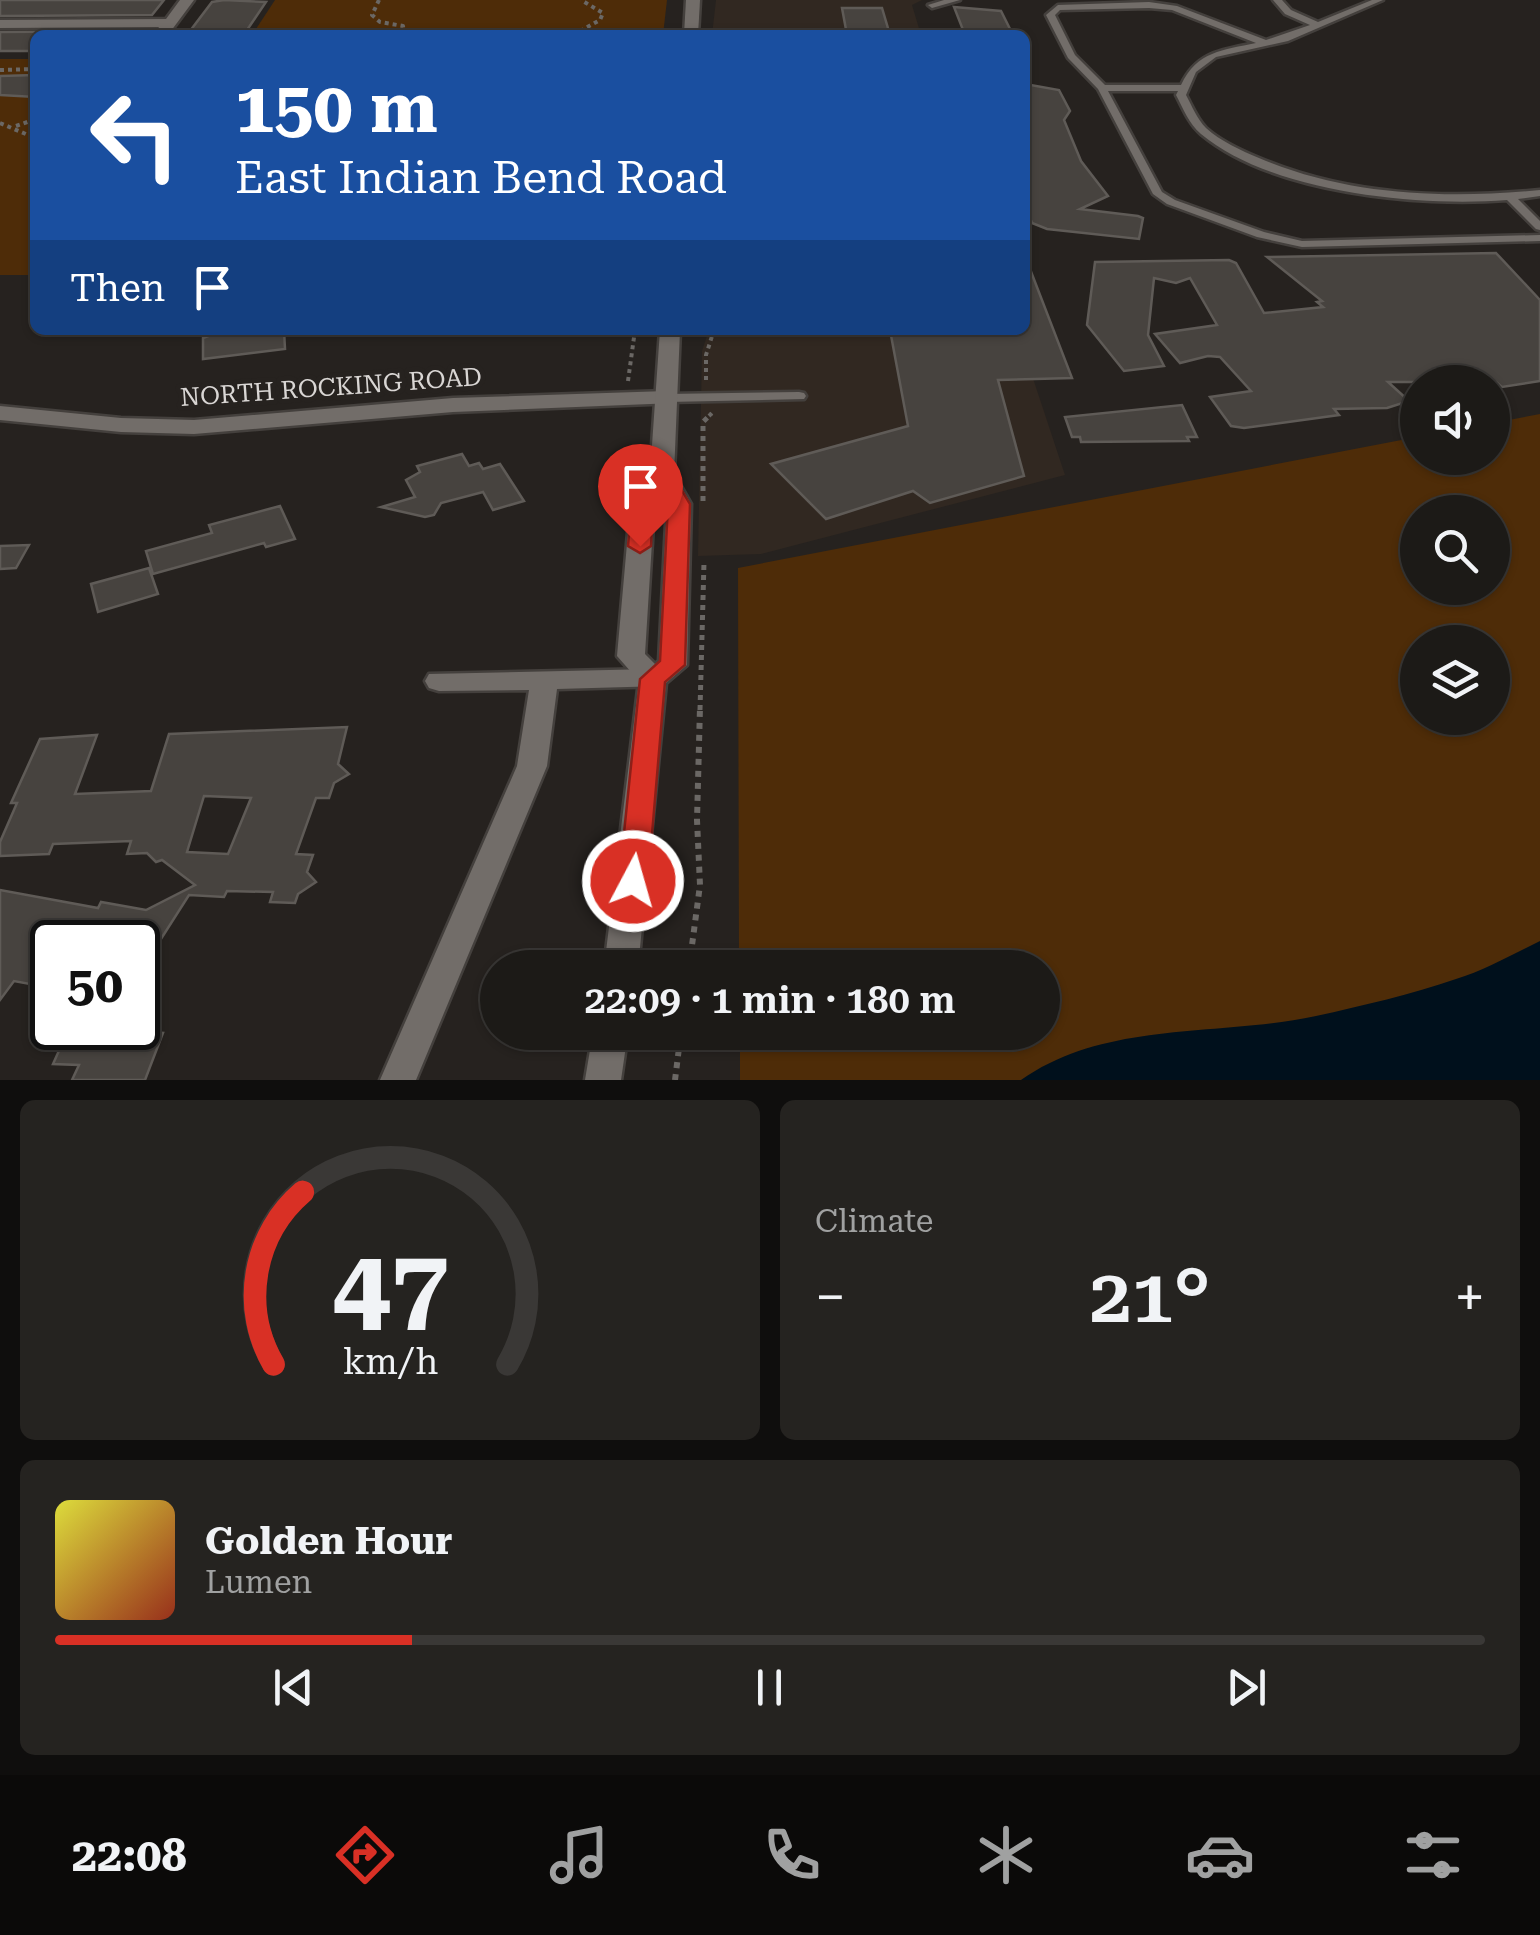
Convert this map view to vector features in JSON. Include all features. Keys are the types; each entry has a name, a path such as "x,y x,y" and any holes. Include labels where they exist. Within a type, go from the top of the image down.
{"street":[{"path":"0,24 165,29 187,0"},
{"path":"691,30 694,0"},
{"path":"653,679 631,656 642,510 662,474 670,335"},
{"name":"NORTH ROCKING ROAD","path":"0,413 120,425 194,427 453,405 667,398"},
{"path":"439,681 653,679 673,665 679,504 662,474"},
{"path":"623,950 653,679"},
{"path":"398,1080 532,766 545,680"},
{"path":"603,1080 608,1050"}],"lane":[{"path":"938,0 932,5 956,0"},
{"path":"1278,0 1288,12 1319,26"},
{"path":"1378,0 1319,26 1213,54 1192,71 1181,95 1203,131 1251,159 1304,177 1408,197 1510,197 1540,193"},
{"path":"1265,43 1174,8 1058,8 1050,15 1070,56 1102,88 1158,194 1171,202 1261,235 1302,244 1540,238"},
{"path":"1102,88 1184,88"},
{"path":"1510,197 1540,228"},
{"path":"667,398 799,396"}],"path":[{"path":"379,0 372,15 380,22 403,26 403,30"},
{"path":"581,0 605,13 582,30"},
{"path":"0,70 30,69"},
{"path":"13,127 30,121"},
{"path":"0,124 30,136"},
{"path":"620,386 630,378 634,335"},
{"path":"692,950 700,885"},
{"path":"675,1080 679,1050"}],"shaded area":[{"path":"275,0 667,0 664,30 255,30"},
{"path":"716,0 922,0 912,5 920,30 713,30"},
{"path":"0,59 30,59 30,275 0,275"},
{"path":"707,335 1019,335 1065,475 761,554 698,556 702,351"},
{"path":"1540,414 1540,1080 740,1080 740,1050 1060,1050 1060,950 739,950 738,568 1400,440 1400,475 1510,475 1510,420"}],"water":[{"path":"1540,941 1540,1080 1021,1080 1054,1061 1126,1039 1279,1022 1404,995 1478,971"}],"building":[{"path":"0,0 164,0 152,15 0,16"},
{"path":"212,2 266,2 247,30 191,30"},
{"path":"954,7 1001,11 1010,30 963,30"},
{"path":"842,8 882,8 889,30 846,30"},
{"path":"0,32 30,32 30,51 0,51"},
{"path":"30,75 30,97 0,95 0,76"},
{"path":"1030,85 1059,90 1070,111 1064,120 1081,161 1108,196 1080,209 1143,218 1139,239 1047,229 1032,223"},
{"path":"1496,253 1540,300 1540,381 1510,386 1510,365 1400,365 1400,382 1388,382 1400,393 1400,404 1387,408 1334,409 1339,415 1244,428 1231,426 1210,397 1251,391 1220,357 1180,363 1155,334 1217,325 1190,278 1176,283 1154,278 1148,335 1164,366 1124,371 1087,325 1095,262 1229,260 1236,263 1264,313 1323,307 1317,302 1322,301 1267,257"},
{"path":"1030,269 1072,378 998,380 1024,476 930,503 913,491 826,519 771,464 908,426 891,335 1030,335"},
{"path":"284,335 285,349 203,359 203,338"},
{"path":"1182,405 1197,437 1187,437 1189,441 1081,442 1080,437 1072,437 1065,417"},
{"path":"462,454 469,466 479,463 483,469 500,464 524,501 493,510 483,492 441,503 434,515 425,517 381,507 415,497 406,480 420,472 417,466"},
{"path":"280,506 295,539 266,547 264,543 153,574 146,551 212,533 209,525"},
{"path":"29,545 16,568 0,569 0,546"},
{"path":"149,568 158,594 98,612 91,584"},
{"path":"347,727 338,764 349,774 334,783 329,798 316,798 296,854 313,855 307,872 316,882 298,894 295,903 270,902 273,892 227,891 224,897 189,895 160,940 160,920 30,920 30,984 14,981 0,1000 0,890 98,908 101,902 146,910 195,885 147,853 127,854 131,841 53,844 49,854 0,856 0,842 17,803 11,803 40,739 97,735 75,794 151,791 169,734","holes":["204,796 251,798 228,854 187,852"]},
{"path":"59,1050 156,1050 145,1080 72,1080 79,1065 53,1064"}],"route":[{"path":"633,881 653,679 673,665 679,504 662,474 642,510 640,546"}]}
